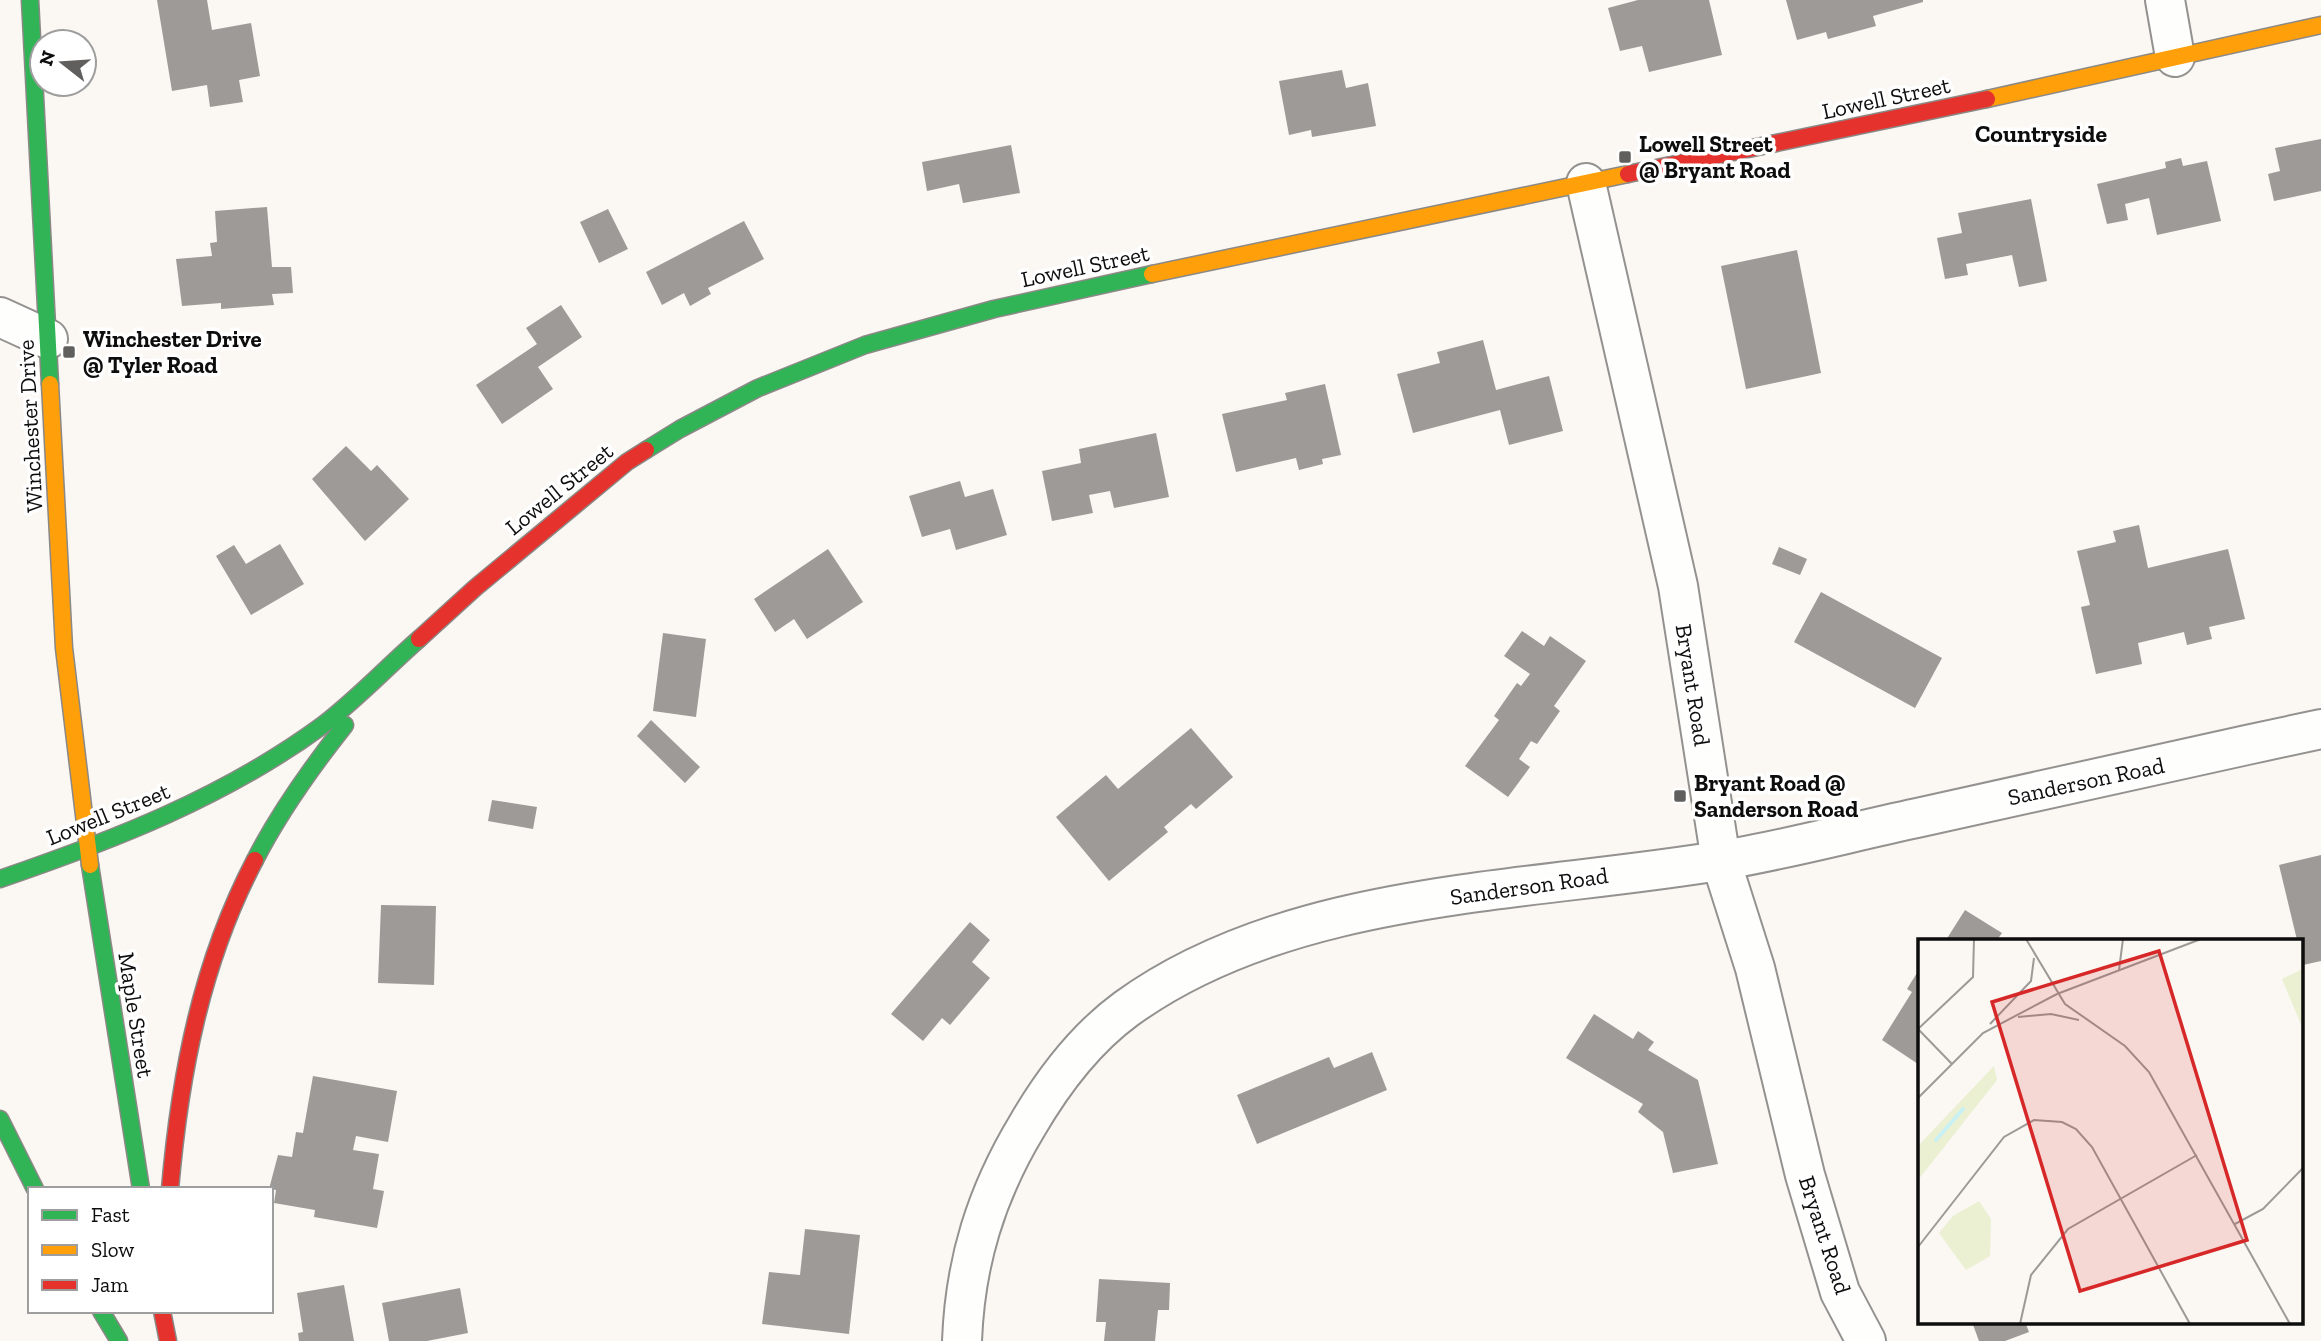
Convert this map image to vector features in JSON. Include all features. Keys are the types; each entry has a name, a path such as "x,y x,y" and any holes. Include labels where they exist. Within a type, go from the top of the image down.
{"main road":[{"name":"Winchester Drive","path":"30,0 64,648 87,849"},
{"name":"Lowell Street","path":"0,879 87,849 176,812 299,742 388,668 475,588 627,462 680,429 758,388 865,345 994,309 1933,111 2321,25"},
{"path":"170,1187 180,1088 190,1036 221,933 248,869 312,765 344,727 475,588"},
{"name":"Maple Street","path":"87,849 141,1187"},
{"path":"0,1119 34,1187"},
{"path":"102,1313 119,1341"},
{"path":"163,1313 170,1341"},
{"path":"170,1313 170,1341"}],"street":[{"path":"2165,0 2175,57"},
{"name":"Bryant Road","path":"1586,183 1678,586 1721,861 1755,968 1805,1175 1840,1292 1866,1341"},
{"path":"0,317 48,339"},
{"name":"Sanderson Road","path":"962,1341 964,1302 973,1251 991,1199 1014,1147 1042,1100 1077,1055 1123,1011 1176,976 1234,949 1291,930 1408,902 1721,861 2321,729"}],"building":[{"path":"157,0 207,0 212,30 251,23 260,76 239,80 243,102 210,107 207,85 172,91"},
{"path":"1638,0 1709,0 1722,55 1649,72 1642,46 1620,51 1608,8"},
{"path":"1786,0 1923,2 1873,16 1876,26 1828,39 1826,32 1797,40"},
{"path":"1342,70 1346,88 1368,83 1376,126 1312,137 1311,130 1289,135 1279,81"},
{"path":"2321,139 2321,191 2274,201 2268,174 2280,171 2275,148"},
{"path":"1011,145 1020,193 963,203 959,184 927,191 922,162"},
{"path":"2181,158 2183,166 2207,161 2221,221 2157,235 2149,198 2125,204 2128,220 2107,224 2097,184 2166,168 2165,162"},
{"path":"2031,199 2047,281 2019,287 2012,255 1966,264 1968,275 1945,279 1937,238 1962,233 1958,213"},
{"path":"267,207 272,267 291,267 293,293 272,294 274,305 221,309 221,303 182,306 176,259 212,256 210,243 217,242 215,211"},
{"path":"608,209 628,249 599,263 580,222"},
{"path":"744,221 764,259 708,288 711,294 690,306 684,293 662,305 646,272"},
{"path":"1797,250 1821,373 1746,389 1721,266"},
{"path":"561,305 582,337 538,367 553,389 502,424 476,385 537,344 526,328"},
{"path":"1483,340 1496,390 1549,376 1563,431 1509,445 1500,410 1413,433 1397,374 1440,363 1437,352"},
{"path":"1325,384 1341,455 1322,459 1323,464 1299,470 1296,458 1236,472 1222,414 1287,400 1285,393"},
{"path":"1156,433 1169,497 1114,508 1110,491 1089,495 1093,513 1052,521 1042,471 1081,463 1079,449"},
{"path":"346,446 371,471 377,465 409,499 365,541 312,479"},
{"path":"960,481 965,497 993,489 1007,535 956,550 950,529 922,537 909,496"},
{"path":"2139,525 2148,568 2228,549 2245,619 2209,627 2212,639 2187,645 2184,632 2138,643 2142,664 2096,674 2081,607 2090,605 2077,551 2116,542 2113,531"},
{"path":"280,544 304,584 251,615 216,556 234,545 246,564"},
{"path":"1779,547 1807,559 1800,575 1772,564"},
{"path":"828,549 863,602 807,639 794,619 775,632 754,599"},
{"path":"1821,592 1942,658 1915,708 1794,642"},
{"path":"1522,631 1544,646 1550,636 1586,661 1554,706 1560,711 1537,744 1531,741 1519,759 1530,767 1508,797 1465,766 1499,720 1494,716 1517,683 1521,686 1530,674 1504,656"},
{"path":"663,633 706,639 696,717 653,711"},
{"path":"651,720 700,767 685,783 637,736"},
{"path":"1191,728 1233,777 1196,809 1191,804 1164,827 1168,832 1109,881 1056,817 1106,775 1118,789"},
{"path":"492,800 537,807 533,829 488,821"},
{"path":"2321,855 2321,961 2304,965 2304,939 2297,939 2279,865"},
{"path":"381,905 436,906 434,985 378,983"},
{"path":"1965,910 2002,933 1998,939 1947,939"},
{"path":"970,922 990,940 972,962 990,978 950,1025 942,1018 923,1041 891,1014"},
{"path":"1918,971 1918,1064 1882,1040 1912,992 1907,989"},
{"path":"1594,1014 1633,1039 1638,1031 1654,1042 1648,1050 1698,1080 1718,1164 1673,1173 1663,1132 1638,1112 1643,1104 1566,1058"},
{"path":"1372,1052 1387,1090 1257,1144 1237,1095 1329,1057 1334,1068"},
{"path":"313,1076 397,1091 388,1142 356,1136 353,1150 379,1154 373,1189 384,1191 377,1228 314,1217 315,1210 274,1203 276,1190 270,1187 278,1155 292,1157 296,1132 303,1133"},
{"path":"805,1229 860,1235 849,1334 762,1324 769,1272 800,1275"},
{"path":"1099,1279 1170,1283 1169,1310 1158,1310 1155,1341 1104,1341 1106,1322 1096,1322"},
{"path":"344,1285 354,1341 299,1341 298,1333 303,1332 297,1293"},
{"path":"460,1288 468,1333 427,1341 389,1341 382,1303"},
{"path":"1973,1324 2026,1324 2029,1332 2005,1341 1979,1341"}],"traffic: fast":[{"path":"30,0 50,384"},
{"path":"646,450 758,388 865,345 994,309 1152,274"},
{"path":"0,879 126,832 247,774 323,725 419,639"},
{"path":"255,860 297,790 345,725"},
{"path":"90,865 141,1187"},
{"path":"0,1119 34,1187"},
{"path":"102,1313 119,1341"}],"traffic: slow":[{"path":"1987,99 2321,25"},
{"path":"1152,274 1628,174"},
{"path":"50,384 64,648 90,865"}],"traffic: jam":[{"path":"1628,174 1987,99"},
{"path":"419,639 475,588 627,462 646,450"},
{"path":"170,1187 180,1104 196,1020 220,939 255,860"},
{"path":"162,1313 168,1341"}],"place":[{"name":"Lowell Street @ Bryant Road","path":"1625,157"},
{"name":"Winchester Drive @ Tyler Road","path":"69,352"},
{"name":"Bryant Road @ Sanderson Road","path":"1680,796"}],"district":[{"name":"Countryside","path":"2041,134"}]}
